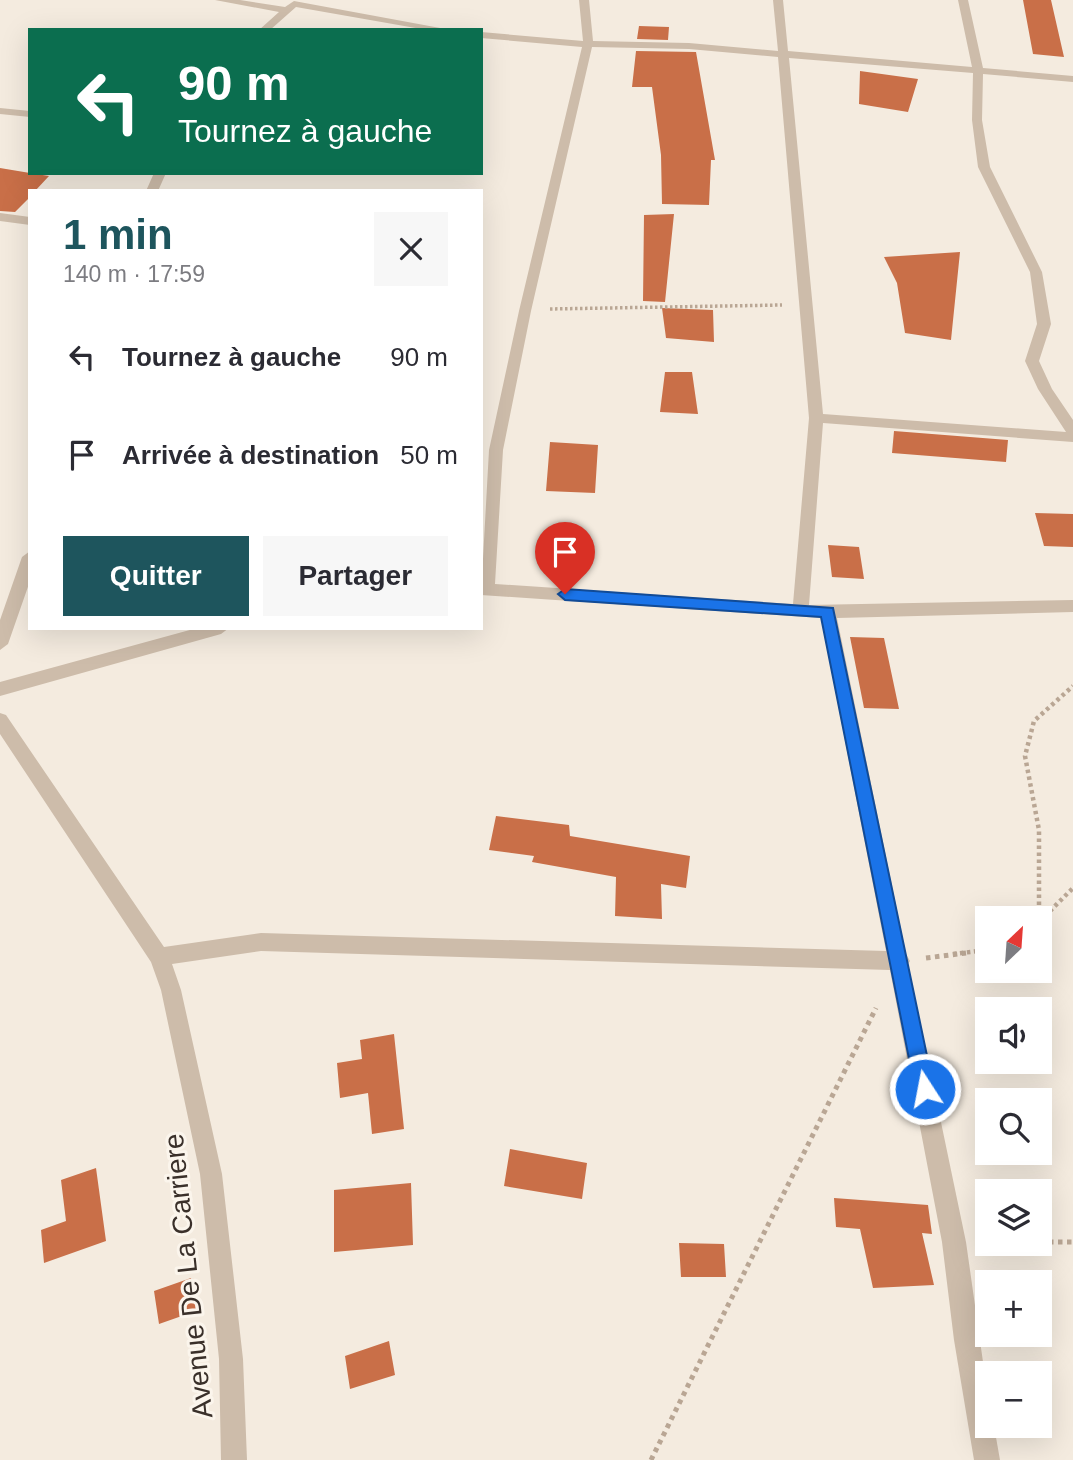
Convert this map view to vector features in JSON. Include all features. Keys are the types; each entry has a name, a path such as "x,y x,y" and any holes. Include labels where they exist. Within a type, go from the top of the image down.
{"street":[{"path":"220,0 293,5 434,28"},
{"path":"584,0 588,44 524,311 496,450 484,589 828,612 1073,606"},
{"path":"778,0 808,306 816,418 801,610"},
{"path":"963,0 978,70 977,120 984,167 1036,272 1044,324 1032,361 1045,389 1073,431"},
{"path":"266,28 293,5"},
{"path":"483,35 588,44 689,46 1073,79"},
{"path":"0,111 28,114"},
{"path":"0,217 28,221"},
{"path":"816,418 1073,437"},
{"path":"0,644 28,562"},
{"path":"828,612 900,961 954,1242 966,1340 987,1460"},
{"path":"0,689 214,630"},
{"name":"Avenue De La Carriere","path":"0,720 159,957 171,990 211,1174 231,1359 234,1460"},
{"path":"159,957 261,942 900,961"}],"path":[{"path":"524,311 567,307 649,309 732,305 808,306"},
{"path":"1039,906 1039,830 1025,756 1034,721 1073,686"},
{"path":"1052,908 1073,888"},
{"path":"651,1460 724,1309 900,961 975,953"},
{"path":"1052,1242 1073,1242"}],"building":[{"path":"1023,0 1051,0 1064,57 1033,54"},
{"path":"639,26 669,27 668,40 637,39"},
{"path":"636,51 696,52 715,160 711,160 709,205 662,204 661,155 652,87 632,87"},
{"path":"860,71 918,79 908,112 859,104"},
{"path":"0,168 28,173 28,175 49,176 37,189 28,189 28,199 15,212 0,211"},
{"path":"674,214 665,302 643,301 644,215"},
{"path":"960,252 951,340 905,333 897,283 884,257"},
{"path":"662,308 713,310 714,342 666,338"},
{"path":"665,372 692,372 698,414 660,412"},
{"path":"894,431 1008,440 1006,462 892,453"},
{"path":"550,442 598,445 595,493 546,491"},
{"path":"1035,513 1073,514 1073,547 1044,546"},
{"path":"828,545 859,547 864,579 832,577"},
{"path":"850,637 884,638 899,709 864,708"},
{"path":"496,816 569,825 570,836 690,856 686,888 661,884 662,919 615,916 616,877 532,862 534,856 489,850"},
{"path":"394,1034 404,1129 372,1134 368,1093 340,1098 337,1063 362,1059 360,1040"},
{"path":"510,1149 587,1163 582,1199 504,1186"},
{"path":"96,1168 106,1241 44,1263 41,1230 66,1221 61,1180"},
{"path":"411,1183 413,1245 334,1252 334,1190"},
{"path":"834,1198 928,1205 932,1234 922,1233 934,1285 873,1288 860,1229 836,1227"},
{"path":"679,1243 724,1244 726,1277 681,1277"},
{"path":"191,1278 196,1311 159,1324 154,1291"},
{"path":"389,1341 395,1375 350,1389 345,1356"}],"route":[{"path":"565,594 828,612 925,1089"}]}
